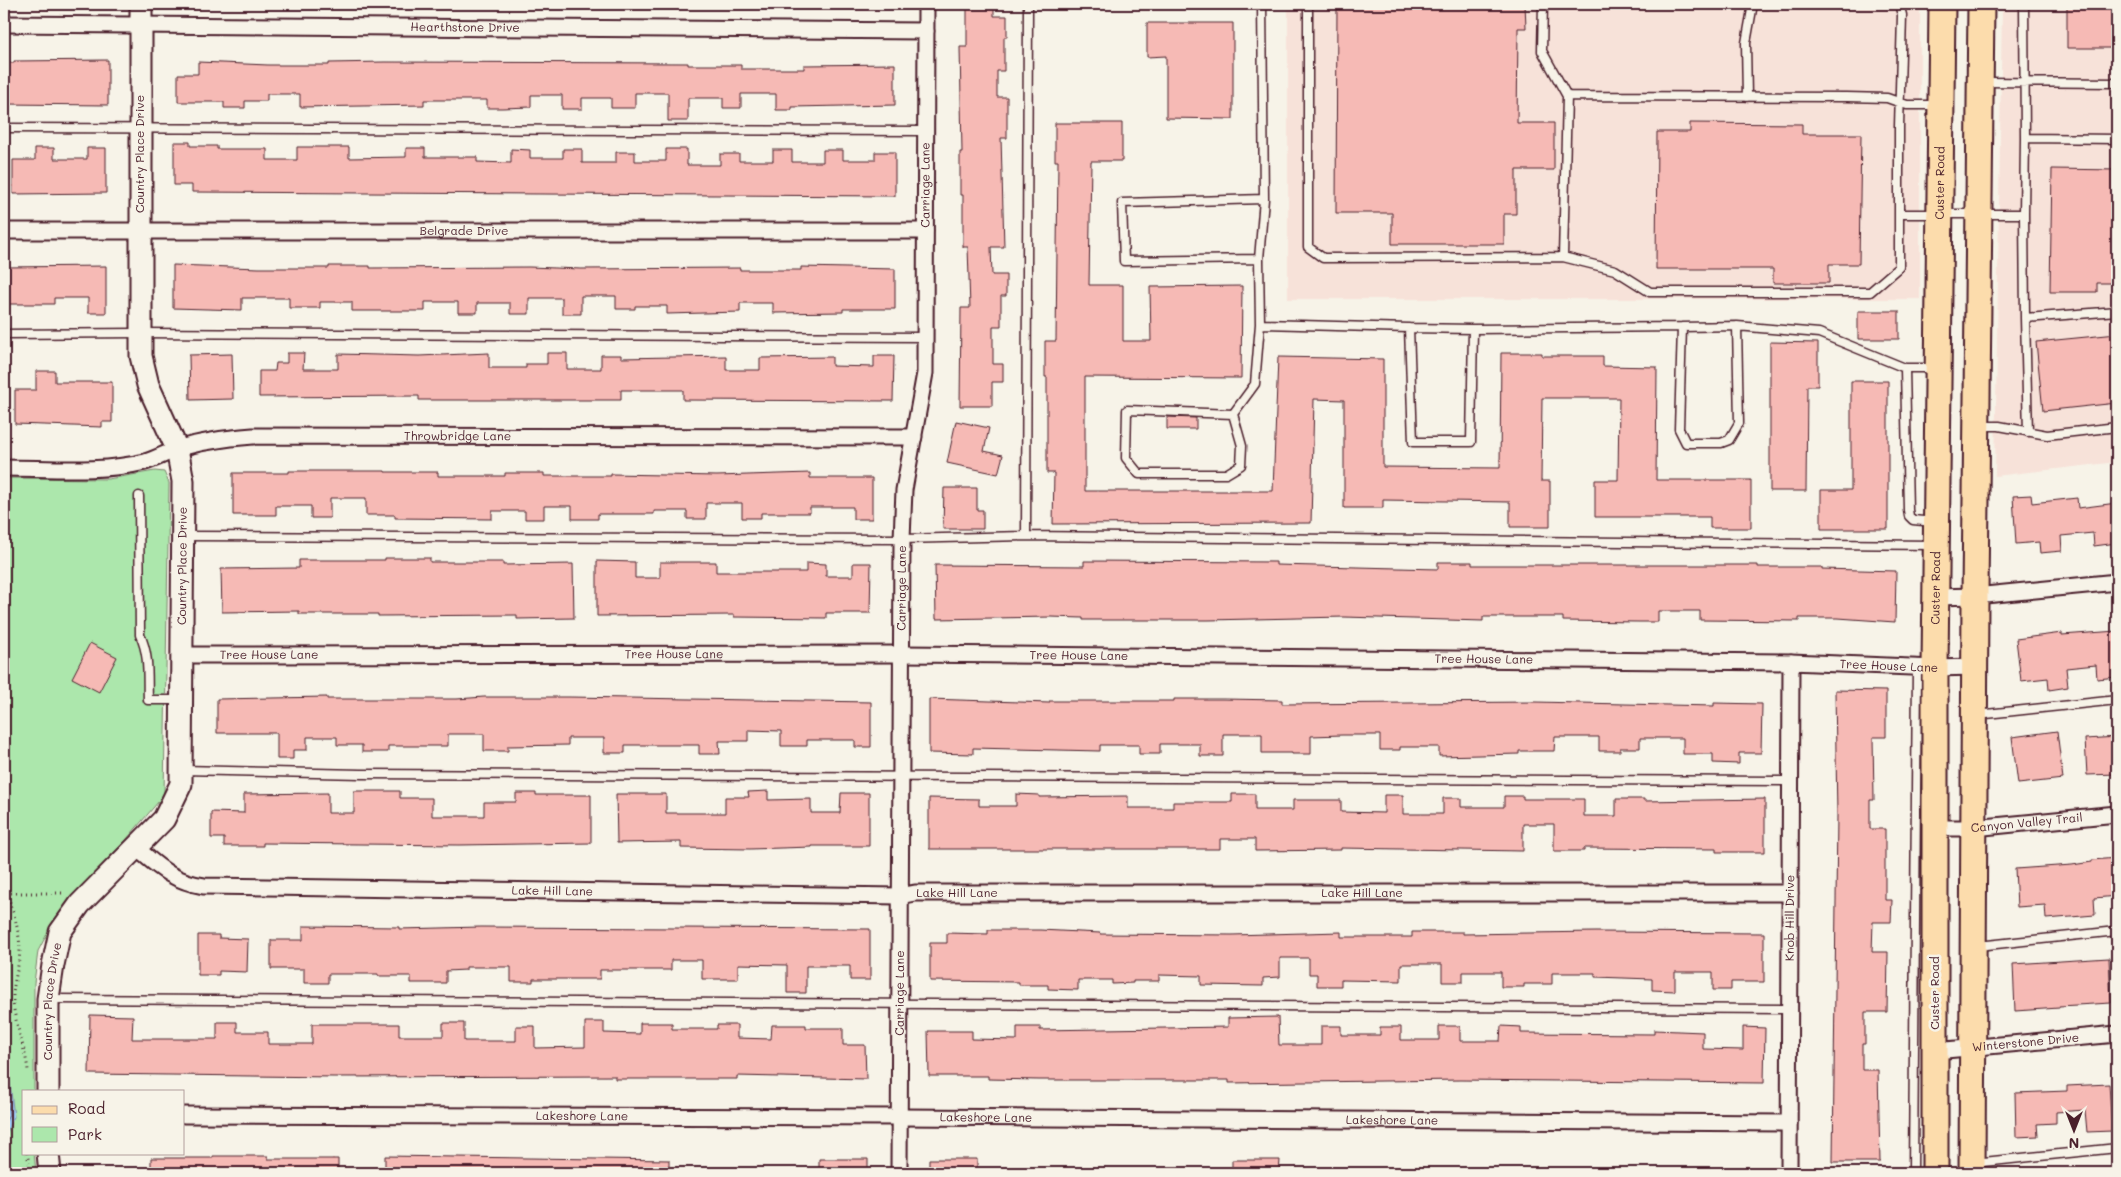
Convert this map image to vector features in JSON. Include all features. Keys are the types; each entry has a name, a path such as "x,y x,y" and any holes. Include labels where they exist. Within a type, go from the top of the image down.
{"main road":[{"name":"Custer Road","path":"1935,1173 1936,828 1926,668 1936,597 1942,4"},
{"path":"1972,1168 1974,715 1981,4"}],"street":[{"name":"Carriage Lane","path":"899,1173 902,539 904,490 925,373 926,4"},
{"name":"Hearthstone Drive","path":"4,24 141,14 926,30"},
{"name":"Country Place Drive","path":"48,1090 48,999 60,932 80,904 164,819 181,784 183,481 177,449 148,385 141,356 141,14"},
{"name":"Belgrade Drive","path":"4,231 925,231"},
{"name":"Throwbridge Lane","path":"4,468 116,467 146,462 177,449 227,438 253,436 914,437"},
{"path":"1936,597 1975,596 2117,582"},
{"name":"Tree House Lane","path":"183,655 901,654 1791,662 1926,668 1975,667"},
{"name":"Knob Hill Drive","path":"1788,1173 1791,662"},
{"name":"Canyon Valley Trail","path":"1936,828 1974,828 2117,814"},
{"name":"Lake Hill Lane","path":"135,847 165,871 185,883 204,886 900,896 915,892 1790,893"},
{"name":"Winterstone Drive","path":"1935,1051 2117,1034"},
{"name":"Lakeshore Lane","path":"185,1115 899,1117 1789,1123"},
{"path":"48,1154 50,1173"}],"lane":[{"path":"1026,536 1028,4"},
{"path":"1233,414 1255,384 1260,324 1259,259 1264,199 1262,4"},
{"path":"1308,4 1308,247 1323,258 1563,257 1614,270 1650,292 1870,292 1899,268 1899,103 1902,15 1899,4"},
{"path":"1543,4 1542,51 1567,96 1563,257"},
{"path":"1746,97 1746,43 1753,4"},
{"path":"2024,4 2024,214 2028,432"},
{"path":"1980,82 2117,83"},
{"path":"1567,96 1857,97 1887,98 1899,103 1940,106"},
{"path":"4,128 926,131"},
{"path":"2025,138 2117,139"},
{"path":"1259,259 1124,261 1122,203 1264,199"},
{"path":"1899,214 1939,216 2024,214"},
{"path":"2025,318 2117,311"},
{"path":"1260,324 1473,329 1737,326 1819,333 1905,368 1938,368"},
{"path":"1682,327 1679,429 1686,443 1721,443 1728,440 1739,423 1737,326"},
{"path":"1408,328 1413,442 1471,442 1473,329"},
{"path":"4,334 925,337"},
{"path":"1905,368 1909,516 1937,533"},
{"path":"1127,410 1233,414 1242,446 1241,464 1226,474 1139,474 1126,458 1127,410"},
{"path":"1977,426 1999,426 2047,435 2117,427"},
{"path":"139,496 140,635 147,653 148,700 182,700"},
{"path":"183,536 902,539 1026,536 1937,533"},
{"path":"1913,1173 1926,668"},
{"path":"1974,715 2117,700"},
{"path":"182,770 371,774 1790,780"},
{"path":"1974,946 2117,931"},
{"path":"48,999 1789,1009"},
{"path":"1972,1168 2117,1148"}],"path":[{"path":"4,888 16,927 20,949 14,981 13,1001 17,1025 25,1048 28,1079"},
{"path":"6,893 68,892 80,904"}],"shaded area":[{"path":"1288,4 1920,4 1920,299 1288,299"},
{"path":"2002,4 2117,4 2117,462 1995,476"}],"green space":[{"path":"155,471 164,472 169,483 164,795 126,840 87,880 54,921 38,951 34,983 34,1090 22,1090 22,1154 34,1154 36,1173 4,1173 4,478 108,479"}],"water":[{"path":"4,1033 14,1117 4,1142"}],"building":[{"path":"967,4 994,4 994,16 1007,16 1007,37 1004,37 1004,71 997,71 997,97 1007,97 1007,138 1001,138 1004,247 991,247 992,275 1006,275 1006,296 1001,296 1001,326 993,326 993,364 1003,364 1003,382 992,382 992,406 960,406 961,308 970,308 968,247 963,247 963,195 960,195 960,152 962,152 960,47 967,47"},
{"path":"1337,4 1525,4 1526,28 1518,28 1517,123 1554,123 1554,170 1516,170 1516,214 1504,214 1504,244 1392,244 1392,213 1336,213"},
{"path":"2067,4 2117,4 2117,48 2067,48"},
{"path":"1147,23 1233,23 1233,119 1166,118 1166,56 1147,57"},
{"path":"108,60 108,105 4,104 4,63 14,63 14,61"},
{"path":"198,62 268,65 329,65 329,63 384,62 688,63 688,65 741,65 741,69 804,69 804,65 895,64 895,105 792,107 792,110 776,110 776,94 741,94 741,108 723,108 723,98 688,98 688,121 668,121 668,93 635,93 635,108 611,108 611,98 582,98 582,109 562,109 562,95 531,95 531,107 502,108 487,108 487,100 424,100 424,105 300,107 300,94 267,94 267,101 245,101 245,108 224,108 224,102 178,102 178,74 198,74"},
{"path":"1055,123 1122,123 1122,161 1091,161 1089,285 1123,285 1123,341 1151,341 1150,287 1242,286 1241,378 1085,377 1085,491 1273,491 1278,357 1383,359 1383,467 1500,468 1501,353 1542,353 1542,356 1603,356 1603,366 1657,367 1656,480 1751,480 1751,528 1710,528 1710,517 1595,517 1595,480 1618,480 1619,398 1542,398 1541,481 1550,481 1550,527 1510,527 1510,502 1383,500 1383,508 1344,508 1344,400 1314,399 1311,523 1053,524 1054,473 1047,473 1045,341 1056,341 1058,161 1055,161"},
{"path":"1690,123 1802,124 1802,134 1861,134 1859,264 1829,264 1829,283 1773,283 1773,269 1656,269 1657,132 1690,132"},
{"path":"174,142 190,142 190,146 217,146 217,149 267,149 267,160 297,160 297,147 349,147 349,158 406,157 406,148 425,148 425,157 477,157 477,162 511,163 511,149 530,150 530,158 563,158 563,149 582,149 582,163 616,163 616,152 635,152 635,161 666,161 666,149 687,149 687,165 720,165 720,154 739,154 739,161 773,161 773,150 792,150 792,162 823,162 823,150 843,150 843,160 875,160 875,152 895,152 895,196 192,192 192,185 174,185"},
{"path":"35,148 54,148 54,159 87,159 87,148 106,148 106,193 13,194 13,160 35,160"},
{"path":"2052,169 2117,170 2117,283 2097,283 2097,292 2050,292"},
{"path":"173,265 259,268 370,266 370,268 529,267 801,270 801,267 895,269 895,309 843,309 843,312 773,313 773,303 740,303 740,312 667,314 667,306 635,306 635,309 616,309 616,296 581,296 581,314 562,314 562,298 529,298 529,314 510,314 510,303 477,303 477,313 458,313 458,302 425,302 425,311 352,311 352,302 320,302 320,308 289,308 289,298 242,298 242,310 173,308"},
{"path":"106,266 106,313 88,313 88,298 54,298 54,304 4,304 4,267"},
{"path":"1858,311 1899,311 1899,339 1858,339"},
{"path":"2117,334 2117,403 2043,411 2036,342"},
{"path":"1770,342 1818,343 1818,386 1807,386 1806,491 1770,491"},
{"path":"287,353 304,353 303,369 338,369 338,354 419,356 489,353 489,368 526,368 526,364 547,364 547,353 567,353 567,369 601,369 601,355 621,355 621,358 726,356 726,370 760,370 760,358 832,357 832,366 874,367 874,356 894,356 893,401 683,400 683,390 621,390 621,400 419,400 419,396 259,397 259,371 275,371 276,363 287,363"},
{"path":"232,354 233,399 190,400 189,355"},
{"path":"36,371 55,371 55,382 112,382 112,422 102,422 102,427 15,424 15,390 36,390"},
{"path":"1851,381 1888,381 1888,529 1821,529 1821,490 1851,490"},
{"path":"1167,417 1196,418 1196,429 1167,429"},
{"path":"956,421 989,428 984,451 1003,455 998,474 947,463"},
{"path":"289,471 438,472 438,476 505,476 505,473 544,473 544,476 611,476 611,474 717,476 810,473 810,478 872,478 872,519 853,519 853,507 810,507 810,513 761,513 761,518 742,518 742,503 706,503 706,519 687,519 687,511 654,511 654,514 598,514 598,519 572,519 572,506 544,506 544,519 525,519 525,511 492,511 492,519 395,518 395,515 366,515 366,498 330,498 330,518 311,518 311,506 276,506 276,515 233,515 233,473 289,473"},
{"path":"944,488 977,488 977,510 983,510 983,529 943,529"},
{"path":"2031,495 2032,503 2077,498 2078,508 2117,503 2117,543 2094,546 2093,533 2061,536 2062,551 2040,553 2039,542 2016,544 2013,496"},
{"path":"385,558 430,558 430,562 503,562 503,565 573,564 574,618 517,619 517,615 378,616 378,614 299,614 299,611 222,612 221,569 299,568 299,560 385,560"},
{"path":"597,561 635,562 635,578 660,578 660,562 716,562 716,572 806,572 806,563 826,564 826,576 853,576 853,563 871,563 870,613 826,613 826,618 734,617 734,615 597,616"},
{"path":"1084,561 1276,562 1276,565 1438,569 1438,562 1472,562 1472,565 1758,565 1758,567 1822,567 1822,569 1896,571 1895,622 1838,618 1799,618 1799,621 1700,620 1700,611 1658,611 1658,622 1563,621 1563,617 1483,617 1483,621 1344,617 1208,620 1083,620 1083,618 1051,617 936,619 935,565 1084,566"},
{"path":"2117,631 2117,677 2097,679 2096,665 2066,668 2068,687 2049,690 2048,678 2021,681 2016,639 2062,633 2062,635"},
{"path":"90,643 117,657 99,692 72,678"},
{"path":"1835,690 1886,691 1886,737 1873,737 1874,800 1870,800 1870,829 1885,829 1885,900 1892,900 1891,922 1873,922 1872,952 1888,952 1887,1012 1865,1012 1865,1044 1862,1044 1862,1070 1878,1070 1880,1162 1833,1162 1837,815"},
{"path":"327,697 327,699 457,699 484,697 569,697 871,702 871,747 855,747 855,740 807,740 807,746 781,746 781,731 748,730 748,741 719,741 720,754 699,754 699,745 625,745 625,753 604,753 604,738 568,738 568,745 508,746 508,751 484,751 484,734 448,734 448,746 388,746 388,752 362,752 362,745 337,745 337,737 307,737 307,750 293,750 293,759 277,759 277,733 217,733 217,699"},
{"path":"929,699 1049,703 1049,701 1223,699 1282,700 1282,704 1535,702 1714,706 1714,703 1762,704 1761,753 1739,753 1739,764 1713,763 1713,754 1683,754 1683,738 1640,738 1640,748 1620,748 1620,751 1599,751 1599,737 1555,737 1554,751 1519,751 1519,754 1439,756 1439,747 1400,747 1400,750 1380,750 1380,735 1342,735 1311,736 1311,754 1262,753 1262,734 1223,734 1223,756 1200,756 1200,744 1160,744 1160,754 1139,754 1139,745 1100,745 1100,751 973,748 973,754 929,753"},
{"path":"2057,731 2063,779 2018,784 2012,737"},
{"path":"2117,737 2117,774 2087,775 2085,739"},
{"path":"354,791 400,791 400,798 432,798 432,816 484,816 484,802 516,802 516,793 591,795 591,843 459,845 263,843 263,846 224,846 224,838 211,838 211,812 244,813 244,794 328,793 328,813 354,813"},
{"path":"768,791 768,800 811,799 811,813 840,813 841,793 869,793 869,846 750,849 681,848 681,842 617,843 616,794 666,794 666,813 725,813 725,797 749,797 748,792"},
{"path":"1016,794 1039,795 1039,797 1128,796 1128,808 1173,808 1173,802 1232,802 1232,794 1255,794 1255,810 1293,810 1293,800 1341,800 1341,812 1384,813 1384,795 1403,795 1403,814 1443,814 1443,798 1461,798 1461,807 1504,807 1504,796 1523,796 1523,799 1584,799 1584,816 1616,816 1616,799 1644,799 1644,801 1765,799 1765,852 1716,852 1716,849 1584,848 1584,851 1554,851 1554,824 1523,824 1523,851 1341,848 1341,850 1255,851 1255,839 1220,839 1220,849 929,849 929,798 979,799 979,806 1016,806"},
{"path":"2117,858 2117,896 2094,898 2095,915 2046,919 2045,905 2017,907 2015,869 2072,865 2092,862 2092,860"},
{"path":"303,926 399,927 399,929 481,927 870,929 870,980 850,980 850,966 806,966 806,993 787,993 787,965 738,964 738,979 702,979 702,960 671,960 671,970 600,970 600,979 533,979 533,982 511,982 511,967 466,967 466,970 446,971 446,983 411,983 411,976 328,974 328,983 304,983 304,969 271,969 271,940 303,940"},
{"path":"988,930 1040,930 1100,934 1232,935 1341,932 1341,937 1412,937 1412,932 1463,932 1463,934 1596,932 1764,933 1764,982 1731,982 1731,990 1713,990 1713,972 1675,972 1675,991 1652,990 1652,979 1595,977 1595,973 1552,973 1552,984 1524,984 1524,987 1501,987 1501,972 1463,972 1463,982 1442,982 1442,964 1401,964 1401,981 1341,980 1341,986 1317,986 1317,974 1309,974 1309,958 1280,958 1280,977 1263,978 1263,986 1201,985 1201,976 1159,975 1159,981 1133,981 1133,983 1112,984 1112,980 1078,980 1078,990 1048,989 1048,985 1019,985 1019,982 930,981 930,943 947,943 947,933 988,934"},
{"path":"198,935 219,935 219,938 248,939 247,972 219,971 219,975 198,975"},
{"path":"2109,958 2111,1003 2015,1011 2013,964"},
{"path":"90,1015 133,1016 132,1039 217,1039 217,1022 237,1022 237,1032 268,1032 268,1044 312,1044 312,1024 399,1024 399,1036 443,1036 443,1023 464,1023 464,1041 516,1041 516,1026 535,1026 535,1048 585,1047 585,1022 604,1022 604,1033 640,1034 640,1023 672,1023 672,1029 717,1029 717,1025 737,1025 737,1038 771,1039 772,1025 806,1025 806,1028 843,1028 843,1045 865,1045 866,1079 737,1076 737,1079 615,1079 615,1076 334,1077 89,1074"},
{"path":"1278,1017 1279,1045 1321,1045 1321,1026 1341,1026 1341,1035 1380,1035 1380,1027 1401,1027 1401,1040 1439,1040 1439,1026 1460,1026 1460,1041 1500,1041 1501,1026 1521,1027 1521,1033 1654,1034 1654,1030 1703,1032 1703,1049 1743,1050 1743,1027 1765,1028 1764,1083 1460,1080 1229,1083 1229,1080 1039,1080 988,1079 988,1076 929,1076 928,1031 972,1031 972,1039 1017,1040 1017,1027 1040,1027 1040,1030 1228,1027 1228,1018"},
{"path":"2109,1084 2112,1131 2087,1132 2085,1110 2056,1112 2056,1123 2037,1124 2038,1136 2016,1137 2015,1093 2067,1091 2067,1086"},
{"path":"213,1156 268,1156 268,1159 338,1159 338,1173 151,1173 151,1158 213,1158"},
{"path":"385,1156 669,1160 669,1173 385,1173"},
{"path":"819,1159 868,1159 868,1173 819,1173"},
{"path":"929,1159 977,1159 977,1173 929,1173"},
{"path":"1232,1160 1280,1160 1279,1173 1232,1173"}]}
